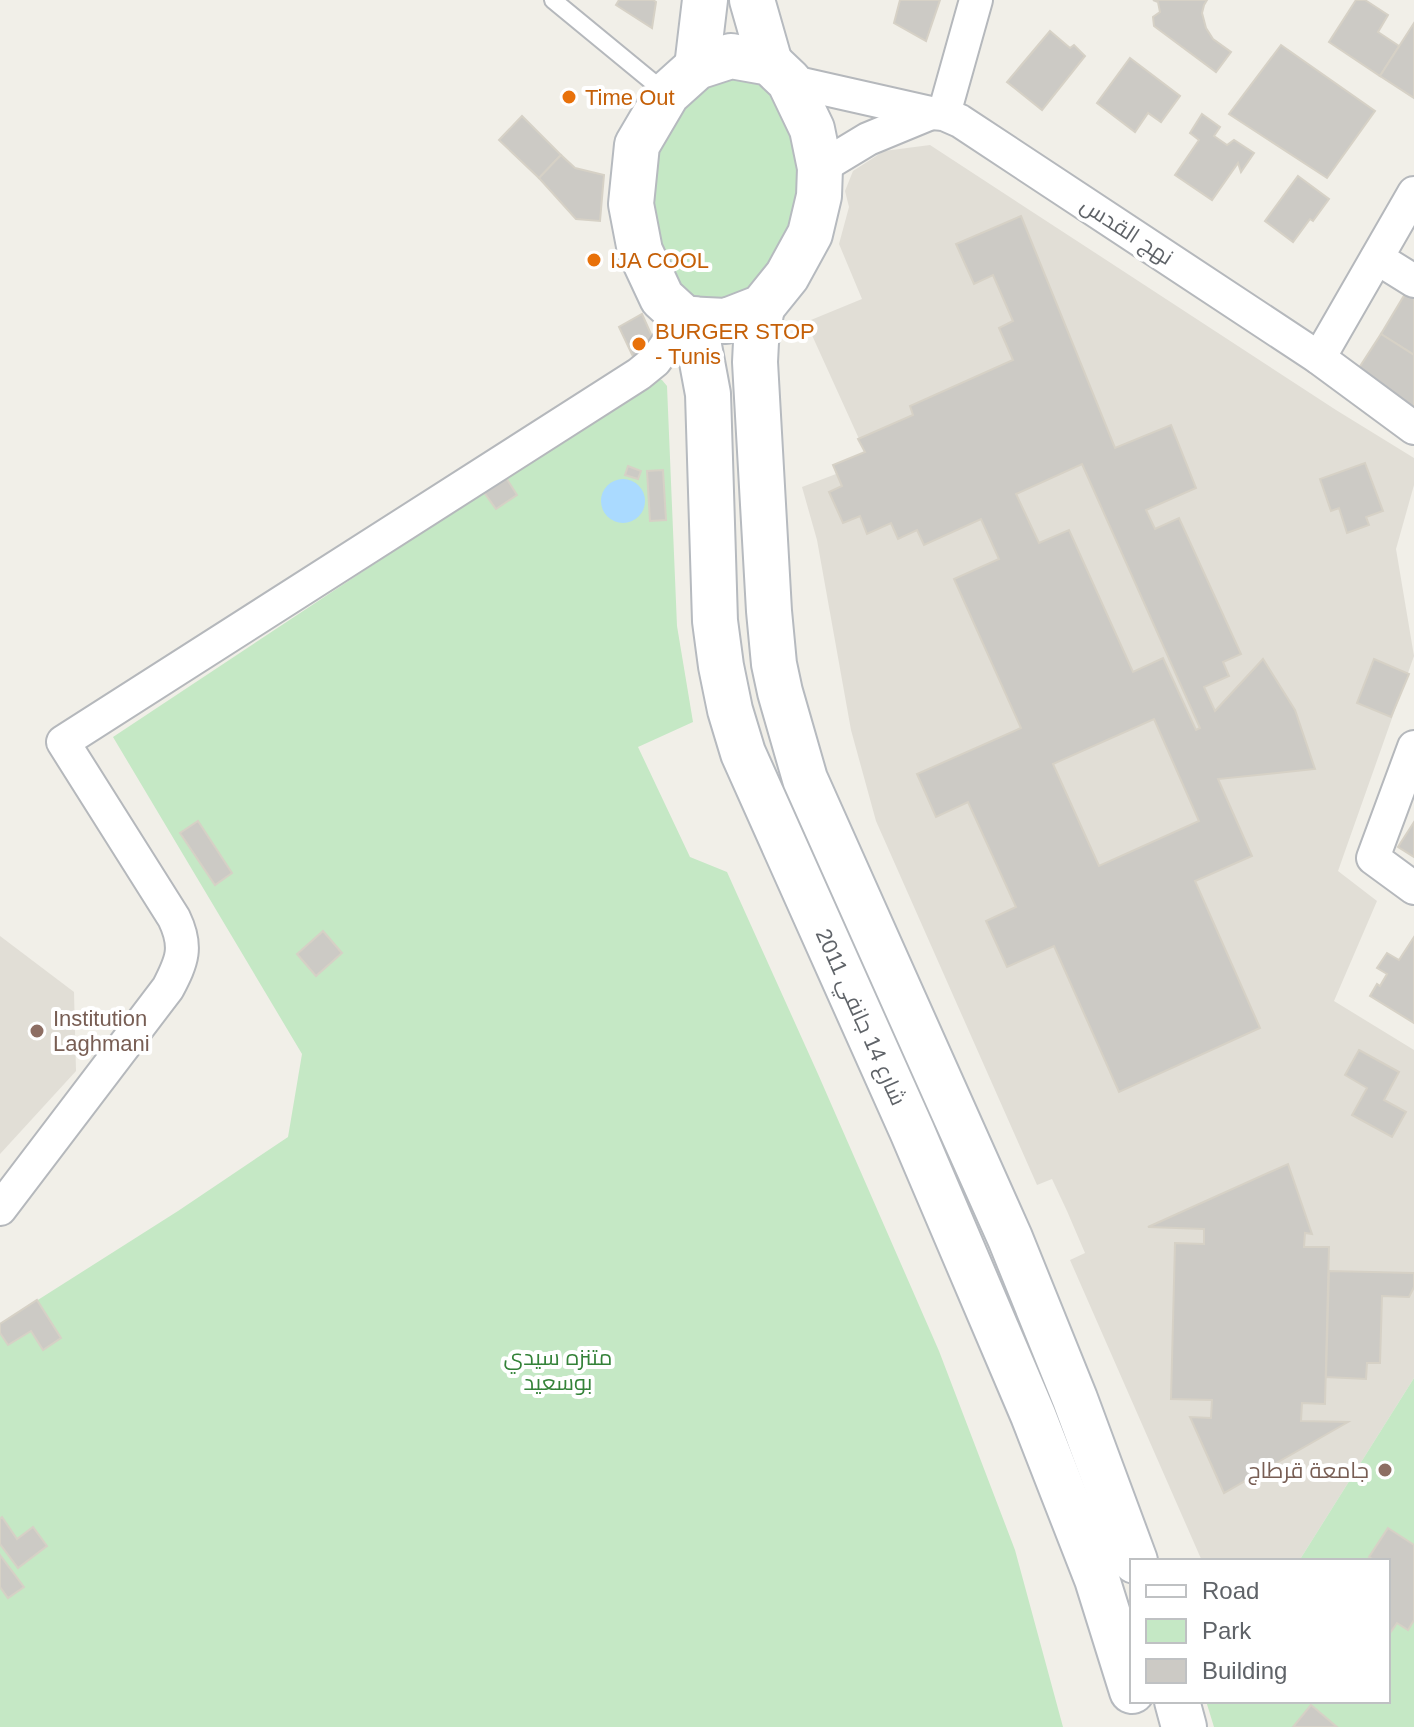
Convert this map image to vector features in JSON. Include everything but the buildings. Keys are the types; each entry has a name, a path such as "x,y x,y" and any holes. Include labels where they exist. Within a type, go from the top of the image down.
{"main road":[{"path":"705,0 682,80 637,145 631,204 640,251 662,298 690,319 726,321 762,307 787,276 810,234 819,196 820,168 812,129 779,72 752,0"},
{"path":"682,80 731,56 779,72"},
{"name":"شارع 14 جانفي 2011","path":"762,307 755,362 769,611 780,692 805,779 1010,1238 1075,1399 1134,1559"},
{"name":"شارع 14 جانفي 2011","path":"690,319 708,394 715,621 730,710 743,753 912,1131 1033,1415 1097,1579 1130,1685"},
{"path":"1135,1703 1141,1727"},
{"path":"1178,1703 1184,1727"}],"street":[{"path":"820,168 868,139 938,113 976,0"},
{"name":"نهج القدس","path":"779,72 960,121 1319,358 1414,428"},
{"path":"1319,358 1414,193"},
{"path":"1377,258 1414,281"},
{"path":"0,1209 168,988 180,963 182,946 174,918 63,742 639,374 655,361 690,319"},
{"path":"1414,747 1373,858 1414,888"}],"lane":[{"path":"553,0 682,80"}],"shaded area":[{"path":"930,145 1414,458 1414,485 1396,549 1414,656 1338,871 1377,901 1334,1001 1414,1050 1414,1378 1300,1559 1201,1559 1070,1260 1085,1253 1067,1211 1052,1179 1037,1185 876,821 851,730 817,540 802,487 836,474 833,465 865,452 806,322 862,299 839,244 849,207 845,191 853,171 884,151"},
{"name":"Institution Laghmani","path":"0,936 74,992 76,1071 0,1154"}],"green space":[{"path":"731,78 764,83 779,99 799,138 797,226 757,287 727,298 692,296 668,279 651,243 651,153 678,109 703,87"},
{"name":"متنزه سيدي بوسعيد","path":"655,378 667,386 677,626 693,722 638,747 690,857 727,872 939,1351 1015,1550 1063,1727 0,1727 0,1324 288,1137 302,1054 113,737"},
{"name":"جامعة قرطاج","path":"1414,1378 1414,1727 1214,1727 1207,1703 1390,1703 1390,1559 1300,1559"}],"water":[{"path":"623,479 638,486 645,501 638,516 623,523 608,516 601,501 608,486"}],"place":[{"name":"Time Out","path":"569,97"},
{"name":"IJA COOL","path":"594,260"},
{"name":"BURGER STOP - Tunis","path":"639,344"},
{"name":"Institution Laghmani","path":"37,1031"},
{"name":"جامعة قرطاج","path":"1385,1470"}]}
